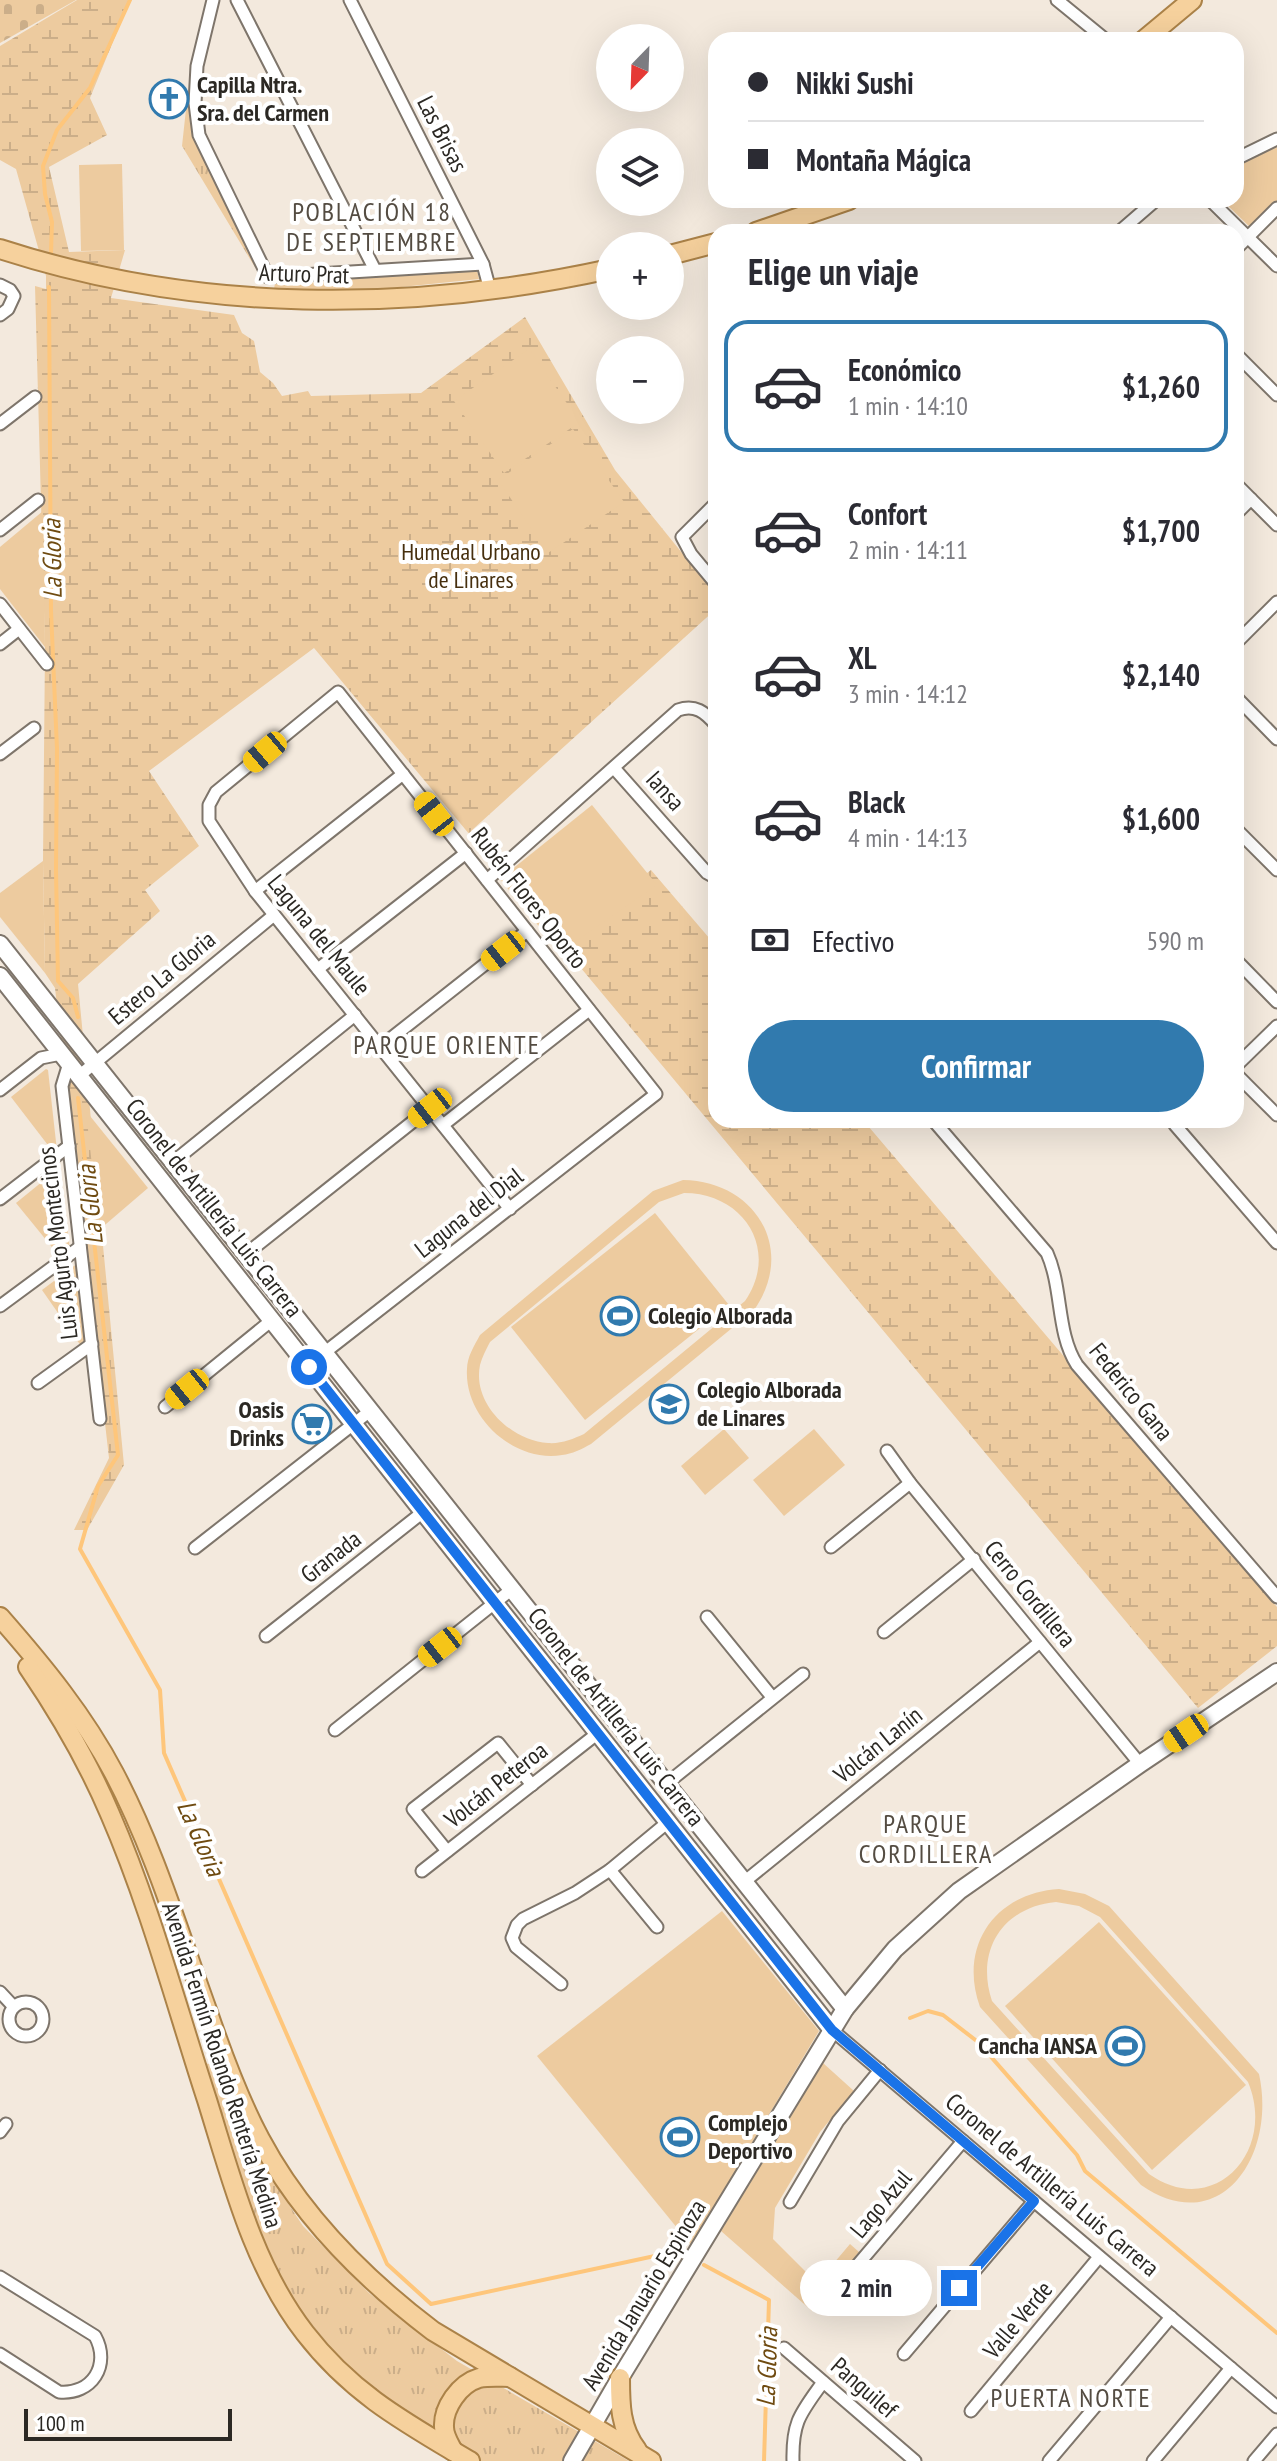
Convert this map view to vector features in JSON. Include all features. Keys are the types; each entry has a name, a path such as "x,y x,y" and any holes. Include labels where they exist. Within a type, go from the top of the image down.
{"main road":[{"path":"1154,32 1192,0"},
{"path":"779,224 826,208"},
{"path":"684,251 708,245"},
{"name":"Arturo Prat","path":"0,249 98,276 211,293 328,300 413,298 490,290 596,271"},
{"name":"Avenida Fermín Rolando Rentería Medina","path":"0,1617 71,1703 116,1776 166,1892 229,2072 260,2140 288,2186 353,2264 404,2309 454,2345 646,2458"},
{"name":"Avenida Fermín Rolando Rentería Medina","path":"0,1625 67,1727 110,1813 139,1888 233,2181 275,2288 304,2332 363,2393 410,2427 470,2461"},
{"path":"453,2451 444,2426 445,2417 458,2393 479,2378 511,2377"},
{"path":"620,2378 623,2422 633,2446 646,2458"}],"street":[{"name":"Arturo Prat","path":"213,0 197,66 195,103 199,135 268,277 483,264"},
{"path":"237,0 375,270"},
{"path":"1057,0 1096,32"},
{"name":"Las Brisas","path":"353,1 483,264 490,290"},
{"path":"1244,155 1277,139"},
{"path":"1128,224 1147,208"},
{"path":"1218,208 1235,224"},
{"path":"1244,241 1277,208"},
{"path":"1244,233 1277,266"},
{"path":"0,285 14,296 12,303 0,315"},
{"path":"1244,362 1277,395"},
{"path":"0,424 35,397"},
{"path":"1244,492 1277,525"},
{"path":"1244,506 1251,499"},
{"path":"0,530 38,500"},
{"path":"708,511 682,537 708,574"},
{"path":"0,604 47,664"},
{"path":"1244,636 1275,607"},
{"path":"0,644 19,629"},
{"name":"Rubén Flores Oporto","path":"216,792 338,692 656,1094"},
{"path":"1244,705 1277,739"},
{"path":"487,880 678,710 694,708 708,717"},
{"path":"0,754 34,728"},
{"name":"Iansa","path":"614,768 708,874"},
{"path":"255,891 403,774"},
{"name":"Laguna del Maule","path":"216,792 209,805 209,821 255,891 510,1209"},
{"path":"1244,837 1277,870"},
{"path":"318,969 466,853"},
{"name":"Estero La Gloria","path":"0,1090 41,1058 70,1064 94,1063 274,915"},
{"path":"380,1047 527,931"},
{"name":"Coronel de Artillería Luis Carrera","path":"0,944 845,2009"},
{"path":"0,977 17,966"},
{"path":"1244,968 1277,1002"},
{"name":"Coronel de Artillería Luis Carrera","path":"0,977 832,2030 1277,2407"},
{"path":"443,1125 589,1010"},
{"path":"173,1162 355,1015"},
{"path":"1244,1058 1277,1026"},
{"name":"Luis Agurto Montecinos","path":"70,1064 62,1086 100,1419"},
{"path":"1244,1082 1277,1115"},
{"name":"Laguna del Dial","path":"309,1367 656,1094"},
{"path":"246,1254 430,1108"},
{"name":"Federico Gana","path":"940,1128 1047,1253 1069,1349 1077,1365 1277,1597"},
{"path":"1183,1128 1277,1243"},
{"path":"0,1199 69,1146"},
{"path":"0,1306 80,1247"},
{"path":"165,1407 272,1320"},
{"path":"38,1383 92,1344"},
{"path":"195,1548 370,1411"},
{"name":"Cerro Cordillera","path":"887,1451 1140,1764"},
{"path":"831,1547 910,1483"},
{"name":"Granada","path":"266,1636 423,1512"},
{"path":"884,1632 974,1559"},
{"path":"335,1730 512,1589"},
{"path":"707,1617 772,1697"},
{"name":"Volcán Lanín","path":"744,1882 1040,1642"},
{"name":"Avenida Januario Espinoza","path":"572,2461 845,2009 895,1949 937,1909 1140,1764 1277,1672"},
{"path":"666,1784 803,1674"},
{"name":"Volcán Peteroa","path":"422,1871 598,1733"},
{"path":"447,1851 413,1809 498,1743 532,1785"},
{"path":"561,1984 516,1947 513,1931 523,1919 575,1893 610,1870 668,1822"},
{"path":"686,1844 704,1832"},
{"path":"610,1870 657,1927"},
{"path":"789,1975 807,1962"},
{"path":"0,1992 14,2007"},
{"path":"790,2202 838,2121 880,2070"},
{"name":"Lago Azul","path":"832,2295 963,2141"},
{"path":"904,2354 1034,2201"},
{"name":"Valle Verde","path":"971,2411 1099,2257"},
{"path":"0,2277 95,2336 102,2359 92,2382 79,2391 66,2393 59,2392 0,2354"},
{"path":"1049,2461 1171,2317"},
{"name":"Panguilef","path":"784,2348 915,2461"},
{"path":"1153,2461 1231,2368"},
{"path":"793,2461 793,2430 798,2416 823,2382"},
{"path":"1254,2461 1277,2434"}],"green space":[{"path":"0,0 76,0 0,43"},
{"name":"Humedal Urbano de Linares","path":"77,0 130,0 90,98 107,135 49,167 69,252 125,250 111,298 234,315 242,333 254,341 260,372 282,396 308,391 311,396 421,393 525,317 615,470 708,585 708,616 471,831 562,939 651,870 708,937 708,1120 314,648 149,771 199,846 145,890 160,911 78,984 124,1465 87,1530 74,1530 109,1458 55,988 45,973 45,647 35,286 46,289 46,276 16,169 0,160 0,46"},
{"path":"195,54 196,138 256,269 182,146"},
{"path":"1277,147 1277,204 1252,229 1230,208 1244,208 1244,162"},
{"path":"122,164 124,250 81,251 79,165"},
{"path":"477,270 479,279 363,291 274,289 275,283"},
{"path":"529,349 580,422 504,473 454,401"},
{"path":"573,429 624,502 548,553 498,480"},
{"path":"43,511 45,647 0,589 0,547"},
{"path":"592,805 657,885 560,952 500,879"},
{"path":"43,861 45,973 0,917 0,893"},
{"path":"46,1069 57,1151 54,1153 11,1097"},
{"path":"86,1111 148,1188 99,1230"},
{"name":"Humedal Urbano de Linares","path":"714,1128 870,1128 1277,1607 1277,1646 1198,1708"},
{"path":"59,1168 70,1249 60,1257 16,1203"},
{"path":"683,1180 708,1183 731,1192 748,1205 762,1222 769,1242 771,1264 766,1287 754,1310 591,1444 569,1454 544,1456 510,1444 483,1419 468,1387 468,1360 480,1335 653,1191","holes":["684,1193 724,1203 739,1214 757,1244 759,1263 755,1282 745,1301 584,1434 562,1442 548,1443 534,1441 509,1428 498,1418 482,1393 479,1379 481,1362 490,1342 659,1202"]},
{"name":"Colegio Alborada","path":"655,1213 729,1305 585,1420 511,1327"},
{"path":"78,1263 86,1342 81,1346 42,1290"},
{"path":"724,1429 749,1458 705,1495 681,1466"},
{"path":"814,1429 845,1465 784,1516 753,1480"},
{"path":"1059,1889 1085,1894 1109,1906 1259,2074 1262,2105 1259,2134 1250,2160 1236,2181 1218,2196 1195,2202 1169,2199 1141,2185 980,2007 974,1985 978,1944 1000,1912 1036,1893","holes":["1056,1902 1079,1906 1100,1917 1248,2082 1255,2108 1254,2132 1247,2154 1234,2171 1217,2183 1196,2189 1173,2186 1149,2174 992,2001 987,1965 998,1934 1008,1922 1021,1912 1037,1906"]},
{"name":"Complejo Deportivo","path":"722,1911 819,2031 691,2245 537,2056"},
{"name":"Cancha IANSA","path":"1099,1922 1246,2085 1152,2170 1005,2006"},
{"path":"201,2062 213,2065 244,2127 303,2226 369,2293 457,2361 629,2461 480,2461 422,2428 379,2398 342,2361 301,2311 268,2256"},
{"path":"823,2063 854,2091 820,2132 775,2208 773,2239 817,2283 850,2244 859,2252 812,2311 721,2231"}],"waterway":[{"path":"51,253 52,222 45,194 43,166 57,130 90,88 130,0"},
{"name":"La Gloria","path":"49,287 58,981 73,998 78,1017"},
{"name":"La Gloria","path":"78,1098 118,1455 98,1486 80,1549 160,1690 164,1753 387,2264 431,2304 678,2251 681,2253"},
{"path":"910,2018 928,2011 943,2015 978,2042 1077,2155 1085,2171 1277,2333"},
{"name":"La Gloria","path":"704,2265 769,2300 764,2461"}],"place":[{"name":"Capilla Ntra. Sra. del Carmen","path":"169,99"},
{"name":"Colegio Alborada","path":"620,1316"},
{"name":"Colegio Alborada de Linares","path":"669,1404"},
{"name":"Oasis Drinks","path":"312,1424"},
{"name":"Cancha IANSA","path":"1125,2046"},
{"name":"Complejo Deportivo","path":"680,2137"}],"district":[{"name":"POBLACIÓN 18 DE SEPTIEMBRE","path":"372,227"},
{"name":"PARQUE ORIENTE","path":"447,1045"},
{"name":"PARQUE CORDILLERA","path":"926,1839"},
{"name":"PUERTA NORTE","path":"1071,2398"}],"route":[{"path":"309,1367 832,2030 1034,2201 959,2288"}]}
